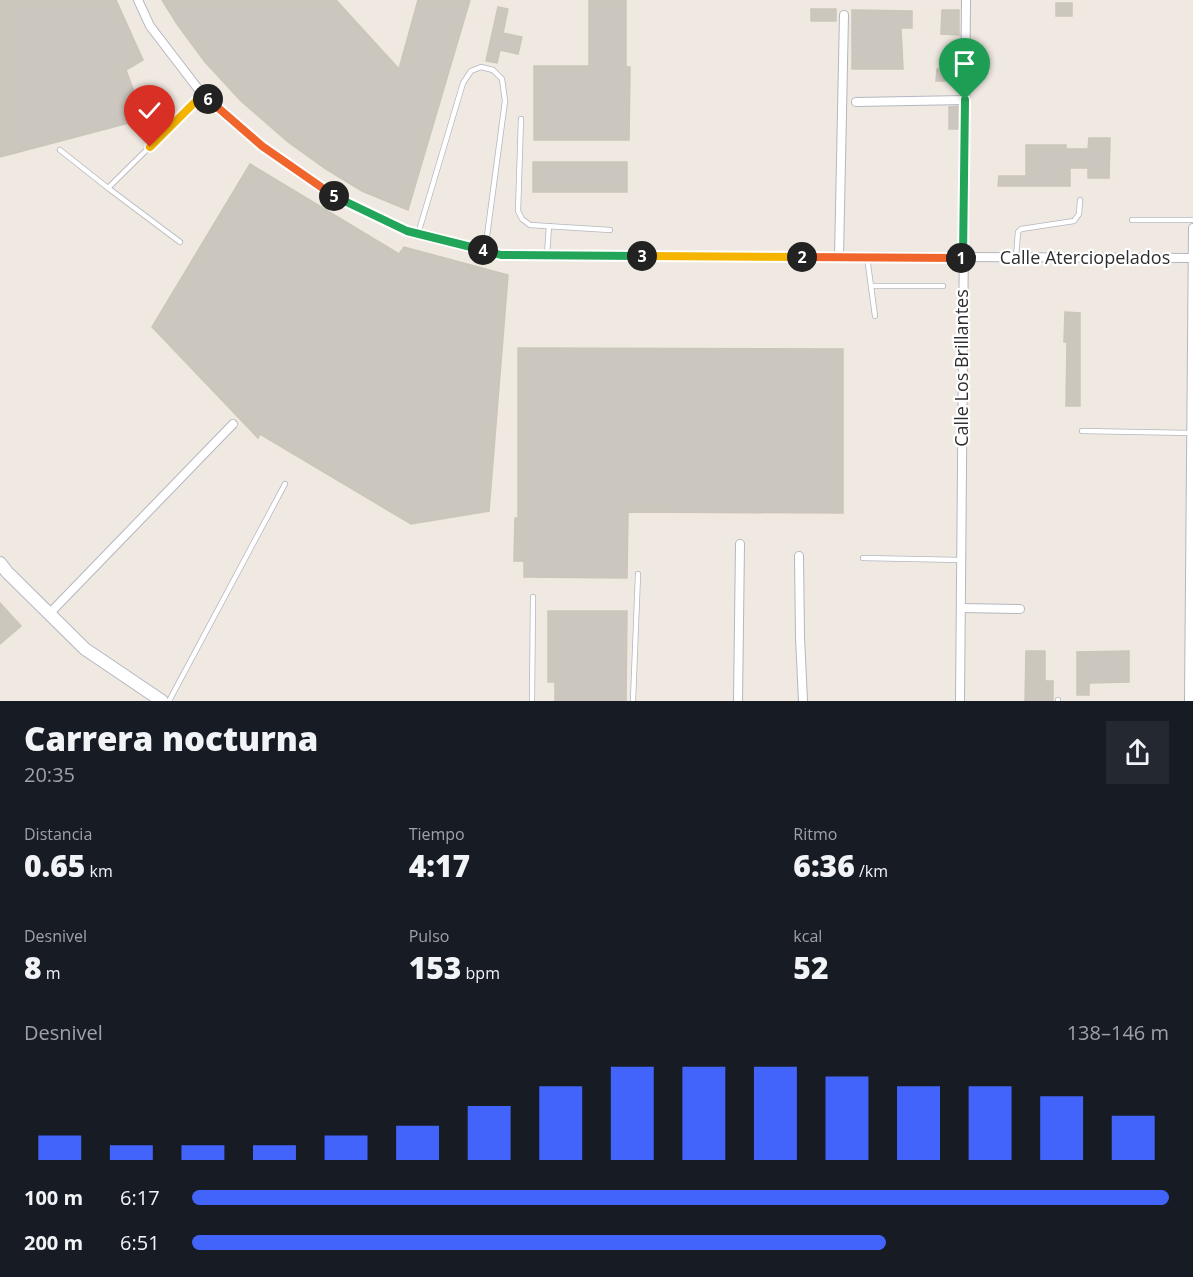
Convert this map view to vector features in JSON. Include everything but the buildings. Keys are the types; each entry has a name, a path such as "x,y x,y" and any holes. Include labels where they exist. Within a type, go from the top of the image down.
{"street":[{"name":"Calle Aterciopelados","path":"138,0 150,26 198,90 262,146 328,193 407,231 501,255 1193,258"},
{"name":"Calle Los Brillantes","path":"960,701 966,0"},
{"path":"839,257 843,15"},
{"path":"856,102 965,100"},
{"path":"1189,701 1193,228"},
{"path":"49,614 233,424"},
{"path":"738,701 740,544"},
{"path":"799,556 803,701"},
{"path":"0,563 86,649 162,701"},
{"path":"961,609 1020,609"}],"lane":[{"path":"418,234 463,83 471,71 481,67 493,70 501,79 505,101 485,250"},
{"path":"108,188 203,94"},
{"path":"521,119 518,211 522,219 530,225 610,230"},
{"path":"60,150 180,242"},
{"path":"1016,258 1018,232 1021,229 1074,221 1079,214 1080,200"},
{"path":"1131,220 1193,220"},
{"path":"547,255 549,226"},
{"path":"867,257 875,316"},
{"path":"871,286 943,286"},
{"path":"1082,431 1191,434"},
{"path":"169,701 285,484"},
{"path":"862,558 961,560"},
{"path":"633,701 638,574"},
{"path":"532,701 533,597"}],"route":[{"path":"150,147 203,94 262,146 328,193 407,231 501,255 963,258 965,100"}]}
